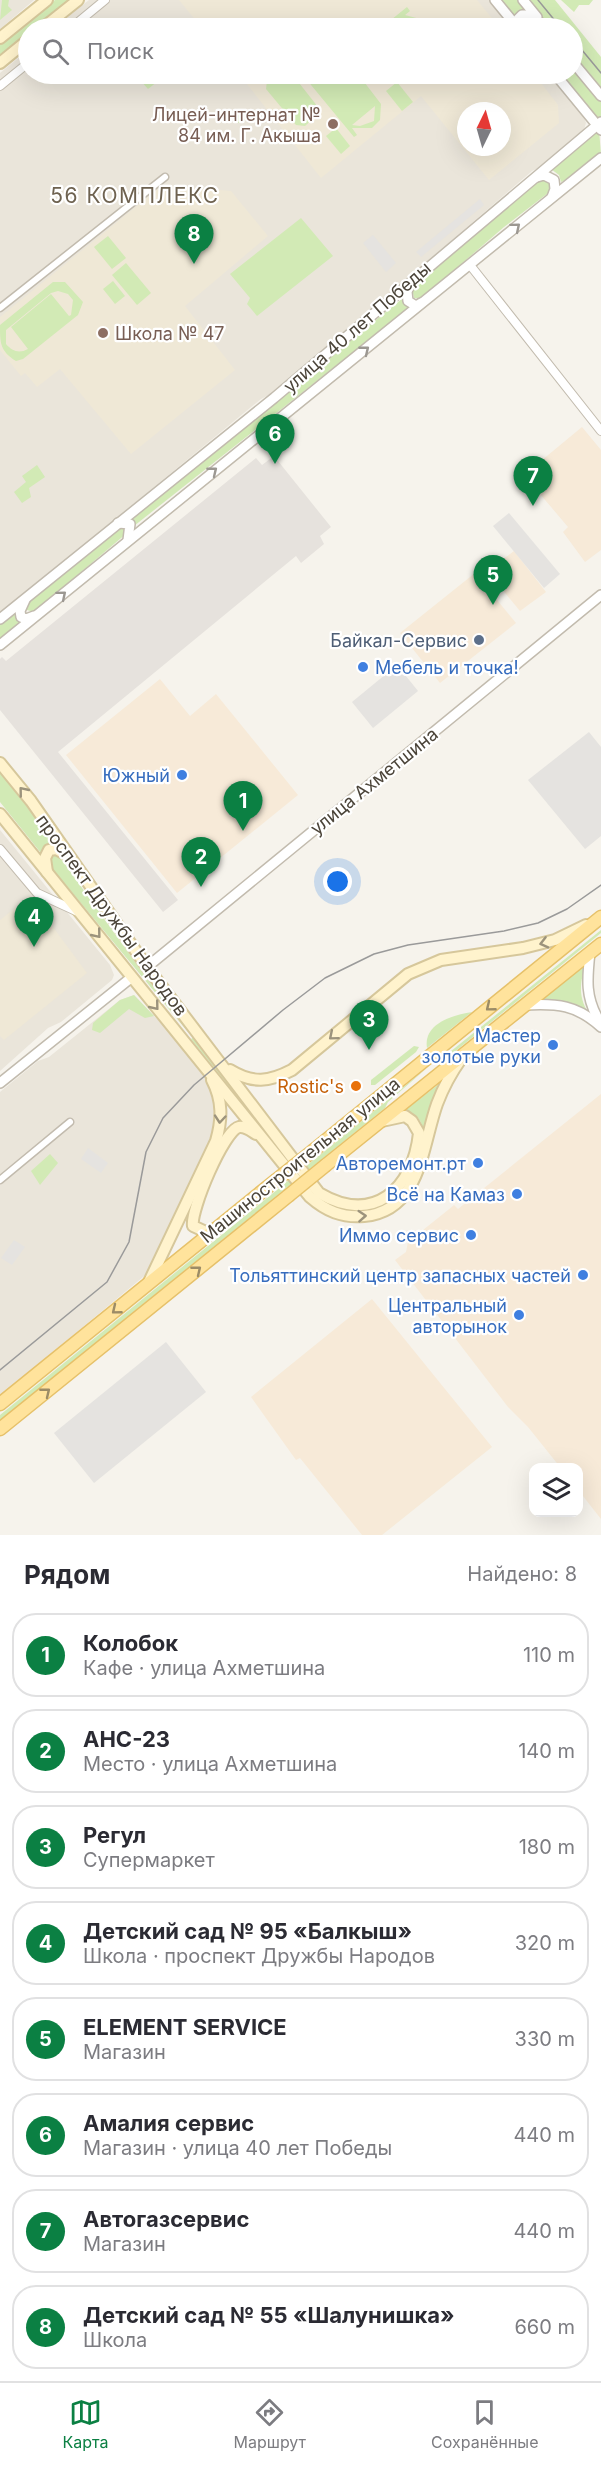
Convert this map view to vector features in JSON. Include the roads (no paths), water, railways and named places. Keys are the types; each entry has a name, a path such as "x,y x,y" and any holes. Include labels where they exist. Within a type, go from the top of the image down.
{"main road":[{"path":"25,18 47,0"},
{"path":"56,18 78,0"},
{"path":"0,38 18,23"},
{"path":"0,64 18,49"},
{"name":"проспект Дружбы Народов","path":"0,763 31,801 147,967 319,1193 335,1202 351,1207 369,1205 383,1200 396,1190 403,1179 418,1138 416,1126 405,1116 381,1121"},
{"name":"проспект Дружбы Народов","path":"0,814 204,1064"},
{"path":"47,872 45,858 49,850 56,849 68,856"},
{"path":"225,1067 242,1077 255,1081 274,1079 292,1070 408,974 441,960 523,948 555,940 599,919"},
{"name":"Машиностроительная улица","path":"0,1404 599,919"},
{"name":"Машиностроительная улица","path":"0,1429 601,944"},
{"path":"179,1035 191,1035 192,1025"},
{"path":"204,1064 318,1204 334,1214 345,1216 377,1214 400,1200 411,1187 437,1104 465,1054"},
{"path":"424,1060 440,1062 437,1076"},
{"path":"147,1284 216,1141 221,1123 221,1108 214,1084 204,1064"},
{"path":"215,1229 198,1229 193,1226 192,1219 223,1143 237,1127 244,1127 263,1139"}],"street":[{"path":"83,18 105,0"},
{"path":"495,0 510,18"},
{"path":"523,0 538,18"},
{"path":"519,18 522,15 529,15 533,18"},
{"path":"0,86 18,71"},
{"path":"583,74 601,96"},
{"path":"564,84 600,126"},
{"name":"улица 40 лет Победы","path":"0,619 274,398 535,177 600,126"},
{"name":"улица 40 лет Победы","path":"0,645 601,158"},
{"path":"535,177 544,175 554,180 555,189 552,197"},
{"path":"0,308 165,177"},
{"path":"470,265 601,431"},
{"path":"410,283 407,292 408,301 416,306 425,300"},
{"path":"118,523 130,524 132,529 128,540"},
{"name":"улица Ахметшина","path":"147,967 601,595"},
{"path":"26,598 20,611 21,617 26,619 38,615"},
{"path":"0,849 37,893 80,913"},
{"path":"590,952 587,992 601,1026"},
{"path":"0,1083 132,977"},
{"path":"525,1005 566,1005 587,1014 601,1026"},
{"path":"0,1180 70,1122"}],"tram line":[{"path":"538,0 553,18"},
{"path":"583,51 601,73"},
{"path":"0,1370 107,1282 129,1242 146,1152 163,1118 194,1085 283,1010 325,978 374,954 408,945 504,931 538,923 567,909 601,885"}],"place":[{"name":"Лицей-интернат № 84 им. Г. Акыша","path":"333,124"},
{"name":"Детский сад № 55 «Шалунишка»","path":"194,264"},
{"name":"Школа № 47","path":"103,333"},
{"name":"Амалия сервис","path":"275,464"},
{"name":"Автогазсервис","path":"533,506"},
{"name":"ELEMENT SERVICE","path":"493,605"},
{"name":"Байкал-Сервис","path":"479,640"},
{"name":"Мебель и точка!","path":"363,667"},
{"name":"Южный","path":"182,775"},
{"name":"Колобок","path":"243,831"},
{"name":"АНС-23","path":"201,887"},
{"name":"Детский сад № 95 «Балкыш»","path":"34,947"},
{"name":"Мастер золотые руки","path":"553,1045"},
{"name":"Регул","path":"369,1050"},
{"name":"Rostic's","path":"356,1086"},
{"name":"Авторемонт.рт","path":"478,1163"},
{"name":"Всё на Камаз","path":"517,1194"},
{"name":"Иммо сервис","path":"471,1235"},
{"name":"Тольяттинский центр запасных частей","path":"583,1275"},
{"name":"Центральный авторынок","path":"519,1315"}],"district":[{"name":"56 КОМПЛЕКС","path":"135,195"}]}
